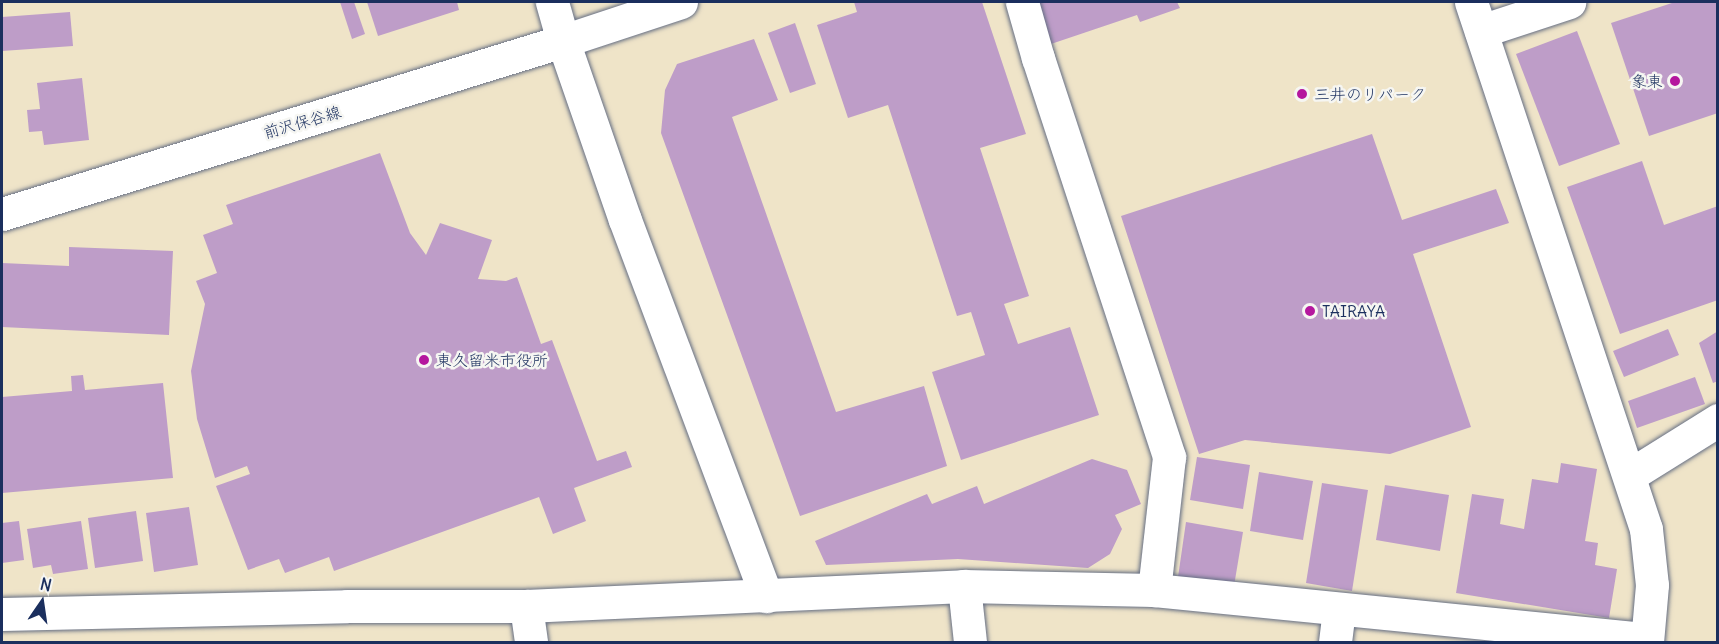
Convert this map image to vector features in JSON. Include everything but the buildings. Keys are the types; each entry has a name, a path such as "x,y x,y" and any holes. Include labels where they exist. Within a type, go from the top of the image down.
{"street":[{"path":"552,2 563,41 629,231 766,596"},
{"name":"前沢保谷線","path":"2,214 563,41 681,2"},
{"path":"1022,2 1038,58 1169,457 1154,590"},
{"path":"2,614 347,606 526,606 964,586 1154,590 1647,641 1652,585 1646,529 1476,16 1569,2"},
{"path":"1630,475 1718,420"},
{"path":"964,586 970,642"},
{"path":"526,606 531,642"},
{"path":"1335,642 1339,610"}],"place":[{"name":"象東","path":"1675,81"},
{"name":"三井のリパーク","path":"1302,94"},
{"name":"TAIRAYA","path":"1310,311"},
{"name":"東久留米市役所","path":"424,360"}]}
